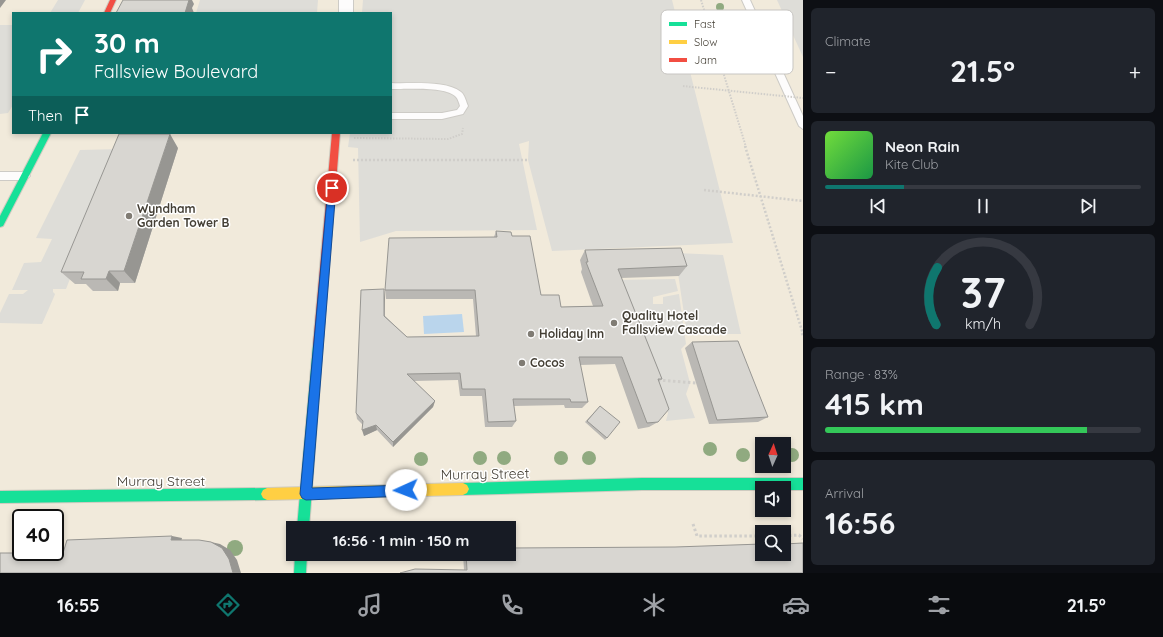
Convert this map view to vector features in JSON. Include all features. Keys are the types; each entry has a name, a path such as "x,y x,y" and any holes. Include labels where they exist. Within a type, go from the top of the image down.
{"street":[{"path":"107,12 113,0"},
{"path":"346,0 346,12"},
{"path":"0,224 46,134"},
{"path":"304,521 336,136"},
{"name":"Murray Street","path":"0,497 306,494 642,484 803,484"},
{"path":"300,573 301,561"}],"lane":[{"path":"746,0 751,10"},
{"path":"779,74 803,126"},
{"path":"392,86 442,88 459,95 464,106 460,112 448,115 392,116"},
{"path":"0,176 25,176"}],"path":[{"path":"701,0 704,10"},
{"path":"723,74 803,335"},
{"path":"683,86 803,98"},
{"path":"336,136 448,139 462,134 463,128"},
{"path":"334,160 528,160"},
{"path":"704,190 803,201"},
{"path":"651,380 696,383"},
{"path":"693,524 697,536 755,536"},
{"path":"791,536 799,536 803,539"}],"shaded area":[{"path":"0,0 803,0 803,573 0,573"},
{"path":"58,0 85,0 79,12 51,12"},
{"path":"200,0 318,0 317,12 196,12"},
{"path":"363,0 672,0 675,10 661,10 661,74 691,74 733,243 552,251 528,160 529,141 519,144 537,230 396,231 360,242 358,148 348,147 350,134 392,134 392,12 362,12"},
{"path":"777,0 803,0 803,57 793,35 793,10 782,10"},
{"path":"0,25 12,25 12,107 8,113 0,114"},
{"path":"121,149 66,289 53,289 55,294 42,324 0,323 0,313 9,294 23,294 28,290 12,290 24,263 41,262 52,239 36,238 80,150"},
{"path":"675,253 723,255 741,334 687,334"},
{"path":"675,279 678,291 653,297 653,304 663,304 663,297 679,294 686,344 681,349 690,383 686,394 695,418 666,421 668,413 614,280"}],"water":[{"path":"462,314 464,332 424,334 423,316"}],"building":[{"path":"123,0 189,0 185,12 117,12"},
{"name":"Wyndham Garden Tower B","path":"119,134 170,134 124,271 109,271 106,279 81,279 84,272 61,272"},
{"name":"Holiday Inn","path":"496,231 511,232 512,236 530,236 541,295 559,295 561,307 603,306 586,262 588,262 585,250 681,248 687,266 618,269 662,379 658,379 669,409 658,422 647,423 622,357 579,357 588,402 571,402 570,399 513,399 516,421 488,422 485,389 462,389 460,373 407,374 435,401 393,442 376,425 362,430 363,421 356,413 361,290 384,289 384,316 407,337 479,336 475,290 385,290 389,238 497,237"},
{"path":"738,341 768,417 717,420 692,342"},
{"path":"600,406 620,422 607,438 587,421"},
{"path":"172,536 171,540 199,540 211,542 222,548 229,559 233,573 0,573 0,553 12,553 12,561 64,561 64,550 67,540"},
{"path":"803,543 803,573 400,573 415,569 467,570 466,561 516,561 516,548 675,547 755,544 755,561 791,561 791,544"}],"traffic: fast":[{"path":"0,224 46,134"},
{"path":"304,521 318,345"},
{"path":"463,489 642,484 803,484"},
{"path":"0,497 267,494"},
{"path":"300,573 301,561"}],"traffic: slow":[{"path":"267,494 463,489"}],"traffic: jam":[{"path":"107,12 113,0"},
{"path":"318,345 336,134"}],"place":[{"name":"Wyndham Garden Tower B","path":"129,216"},
{"name":"Quality Hotel Fallsview Cascade","path":"614,323"},
{"name":"Holiday Inn","path":"531,334"},
{"name":"Cocos","path":"522,363"}],"route":[{"path":"332,188 316,392 306,494 406,490"}]}
